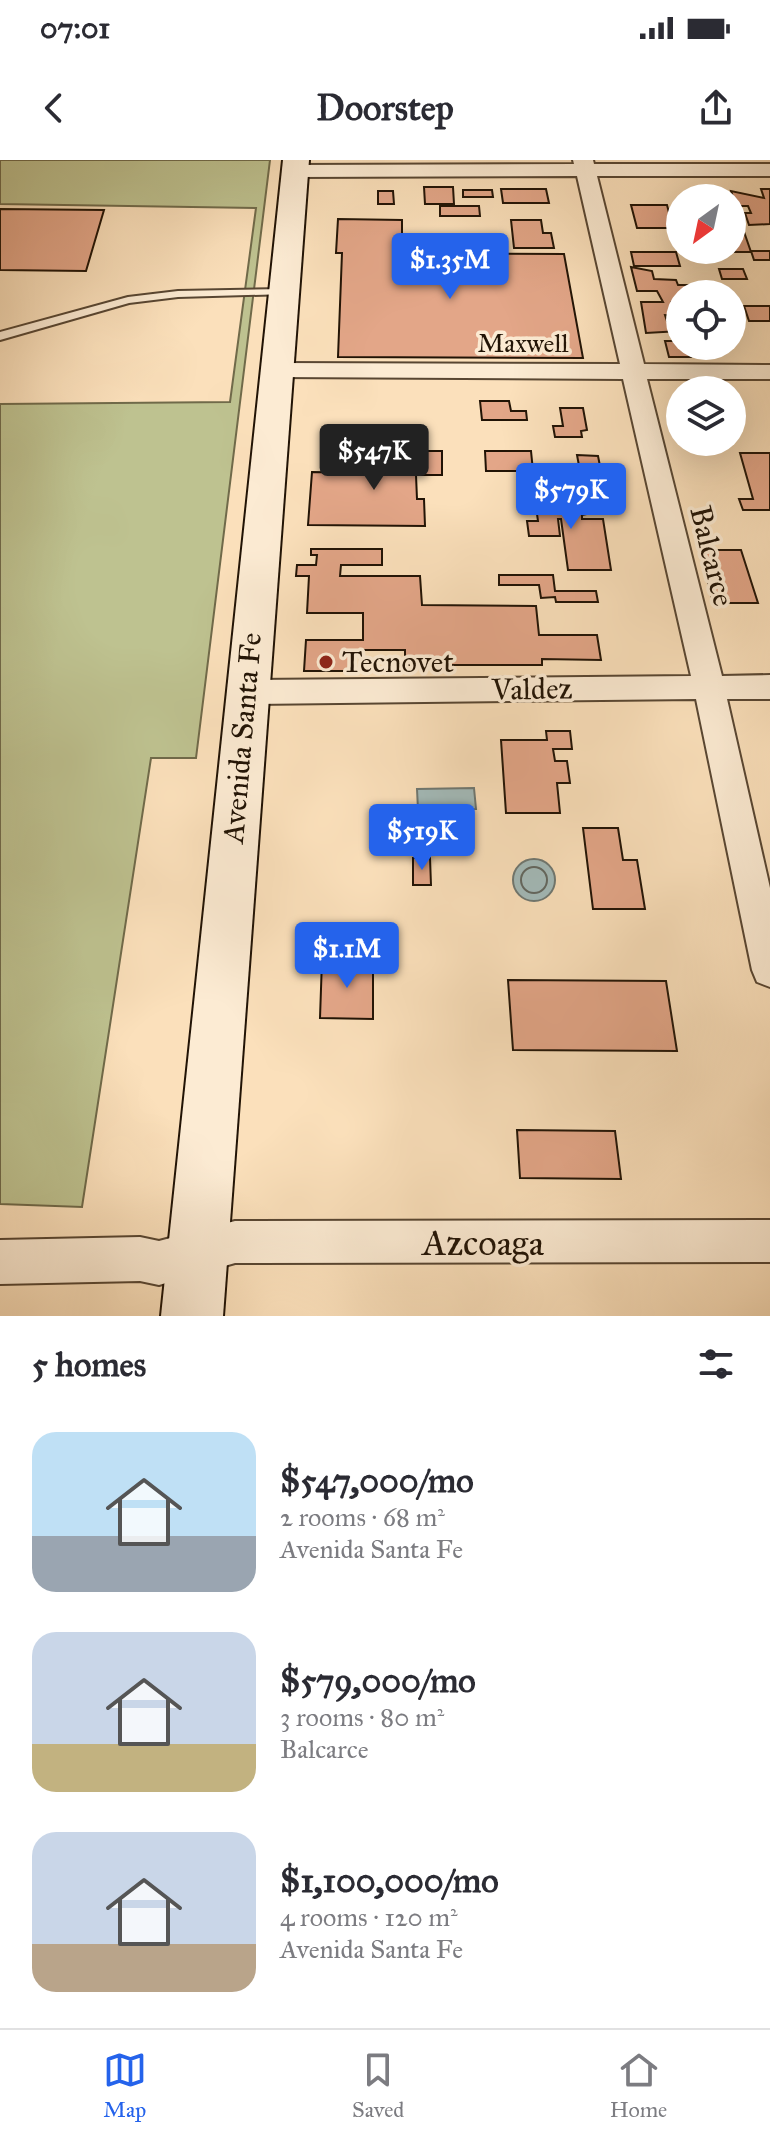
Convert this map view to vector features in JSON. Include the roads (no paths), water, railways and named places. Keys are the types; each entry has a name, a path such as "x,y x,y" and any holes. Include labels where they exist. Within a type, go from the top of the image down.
{"main road":[{"name":"Avenida Santa Fe","path":"192,1316 295,165"}],"street":[{"path":"295,165 584,165 770,170"},
{"name":"Balcarce","path":"584,165 709,687 770,970"},
{"name":"Maxwell","path":"276,370 770,372"},
{"name":"Valdez","path":"246,692 770,687"},
{"name":"Azcoaga","path":"0,1262 140,1259 159,1263 235,1242 770,1241"}],"lane":[{"path":"0,336 128,300 178,294 284,292"}],"water":[{"path":"474,788 476,809 418,810 417,789"},
{"path":"534,859 549,865 555,880 549,895 534,901 519,895 513,880 519,865"}],"place":[{"name":"Tecnovet","path":"326,662"}]}
